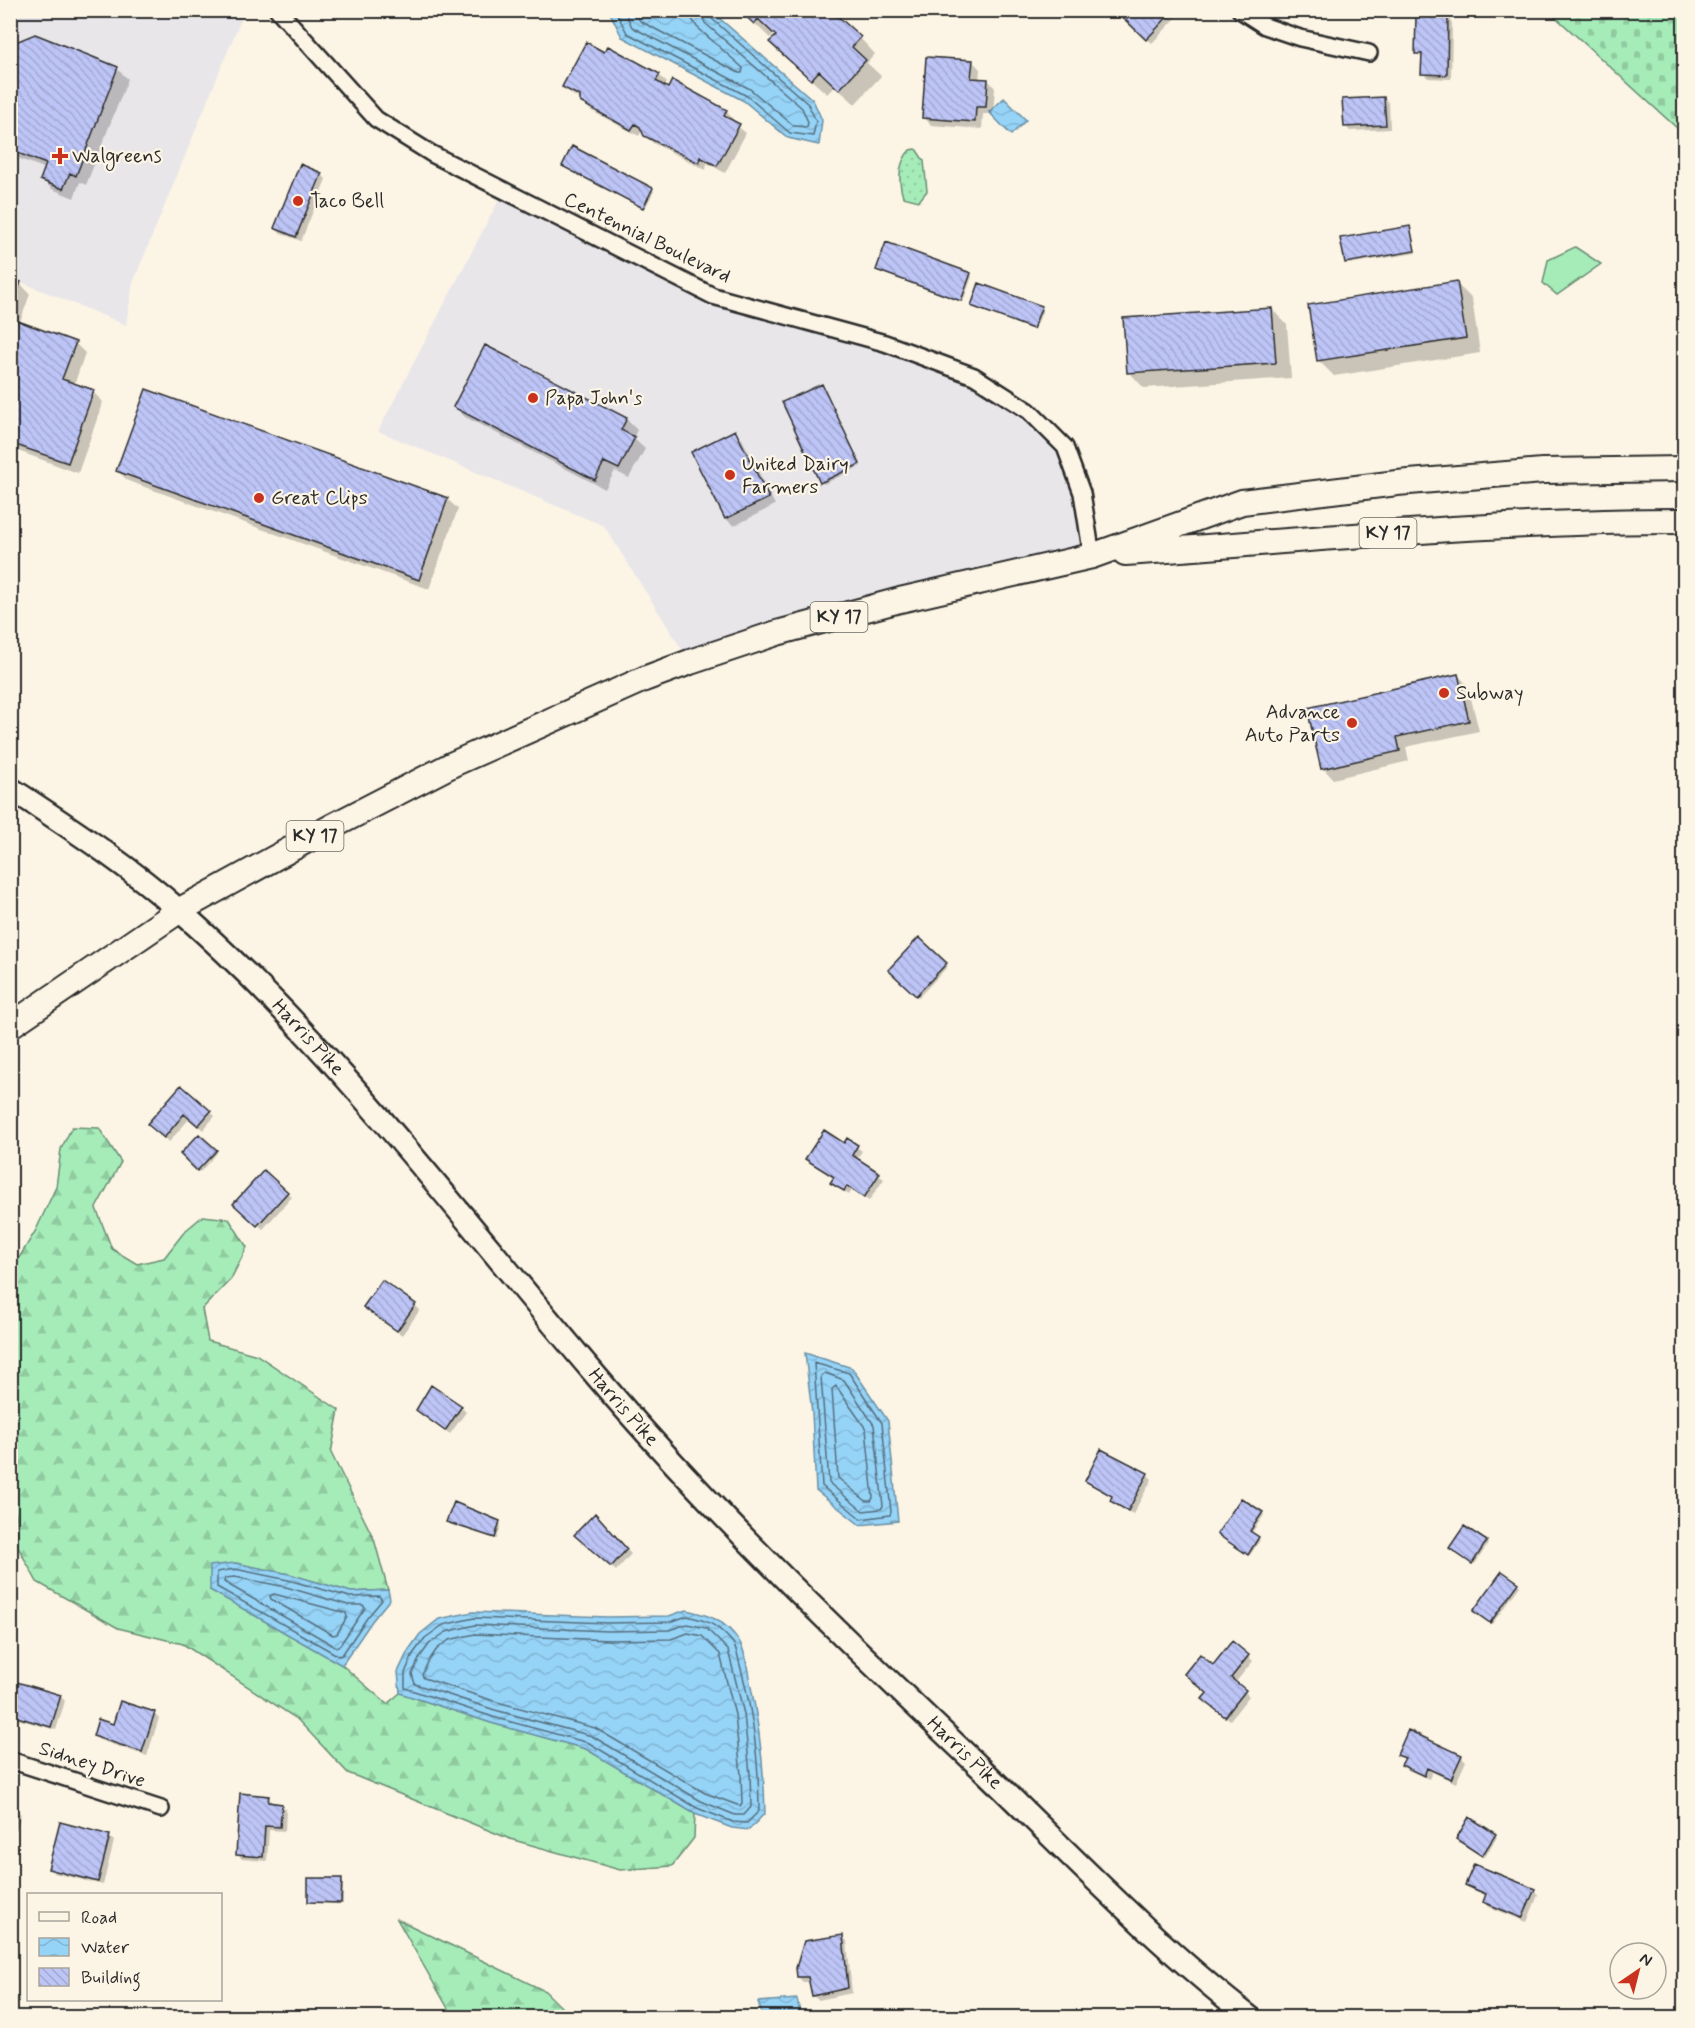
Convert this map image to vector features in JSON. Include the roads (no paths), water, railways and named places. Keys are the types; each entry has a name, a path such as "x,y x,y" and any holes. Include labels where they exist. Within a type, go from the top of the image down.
{"main road":[{"name":"KY 17","path":"10,1026 180,910 331,827 453,764 644,679 777,633 900,600 1092,556 1242,502 1397,483 1543,471 1684,469"},
{"name":"KY 17","path":"1092,556 1439,529 1592,521 1684,521"},
{"name":"Harris Pike","path":"10,788 118,861 180,910 269,996 328,1058 436,1183 593,1373 695,1486 850,1644 1124,1909 1200,1978 1251,2018"}],"street":[{"name":"Centennial Boulevard","path":"278,10 376,119 432,154 713,296 885,342 974,376 1029,411 1065,447 1082,493 1092,556"},
{"path":"1240,10 1265,26 1300,38 1369,53"},
{"name":"Sidney Drive","path":"10,1760 160,1809"}],"water":[{"path":"609,11 711,11 813,100 822,120 819,145 788,138 744,101 622,37"},
{"path":"1004,98 1026,120 1011,135 989,112"},
{"path":"805,1353 852,1368 888,1421 898,1521 860,1525 816,1490 812,1413"},
{"path":"235,1563 289,1574 351,1592 388,1590 390,1599 342,1665 210,1590 210,1566"},
{"path":"686,1610 709,1616 722,1623 734,1634 744,1653 758,1728 765,1813 749,1830 732,1828 695,1814 586,1749 491,1723 400,1693 398,1672 408,1651 420,1634 439,1619 473,1612 607,1617 669,1616"},
{"path":"797,1999 801,2017 763,2017 758,2002"}],"place":[{"name":"Walgreens","path":"60,156"},
{"name":"Taco Bell","path":"298,201"},
{"name":"Papa John's","path":"533,398"},
{"name":"United Dairy Farmers","path":"730,475"},
{"name":"Great Clips","path":"259,498"},
{"name":"Subway","path":"1444,693"},
{"name":"Advance Auto Parts","path":"1352,723"}]}
